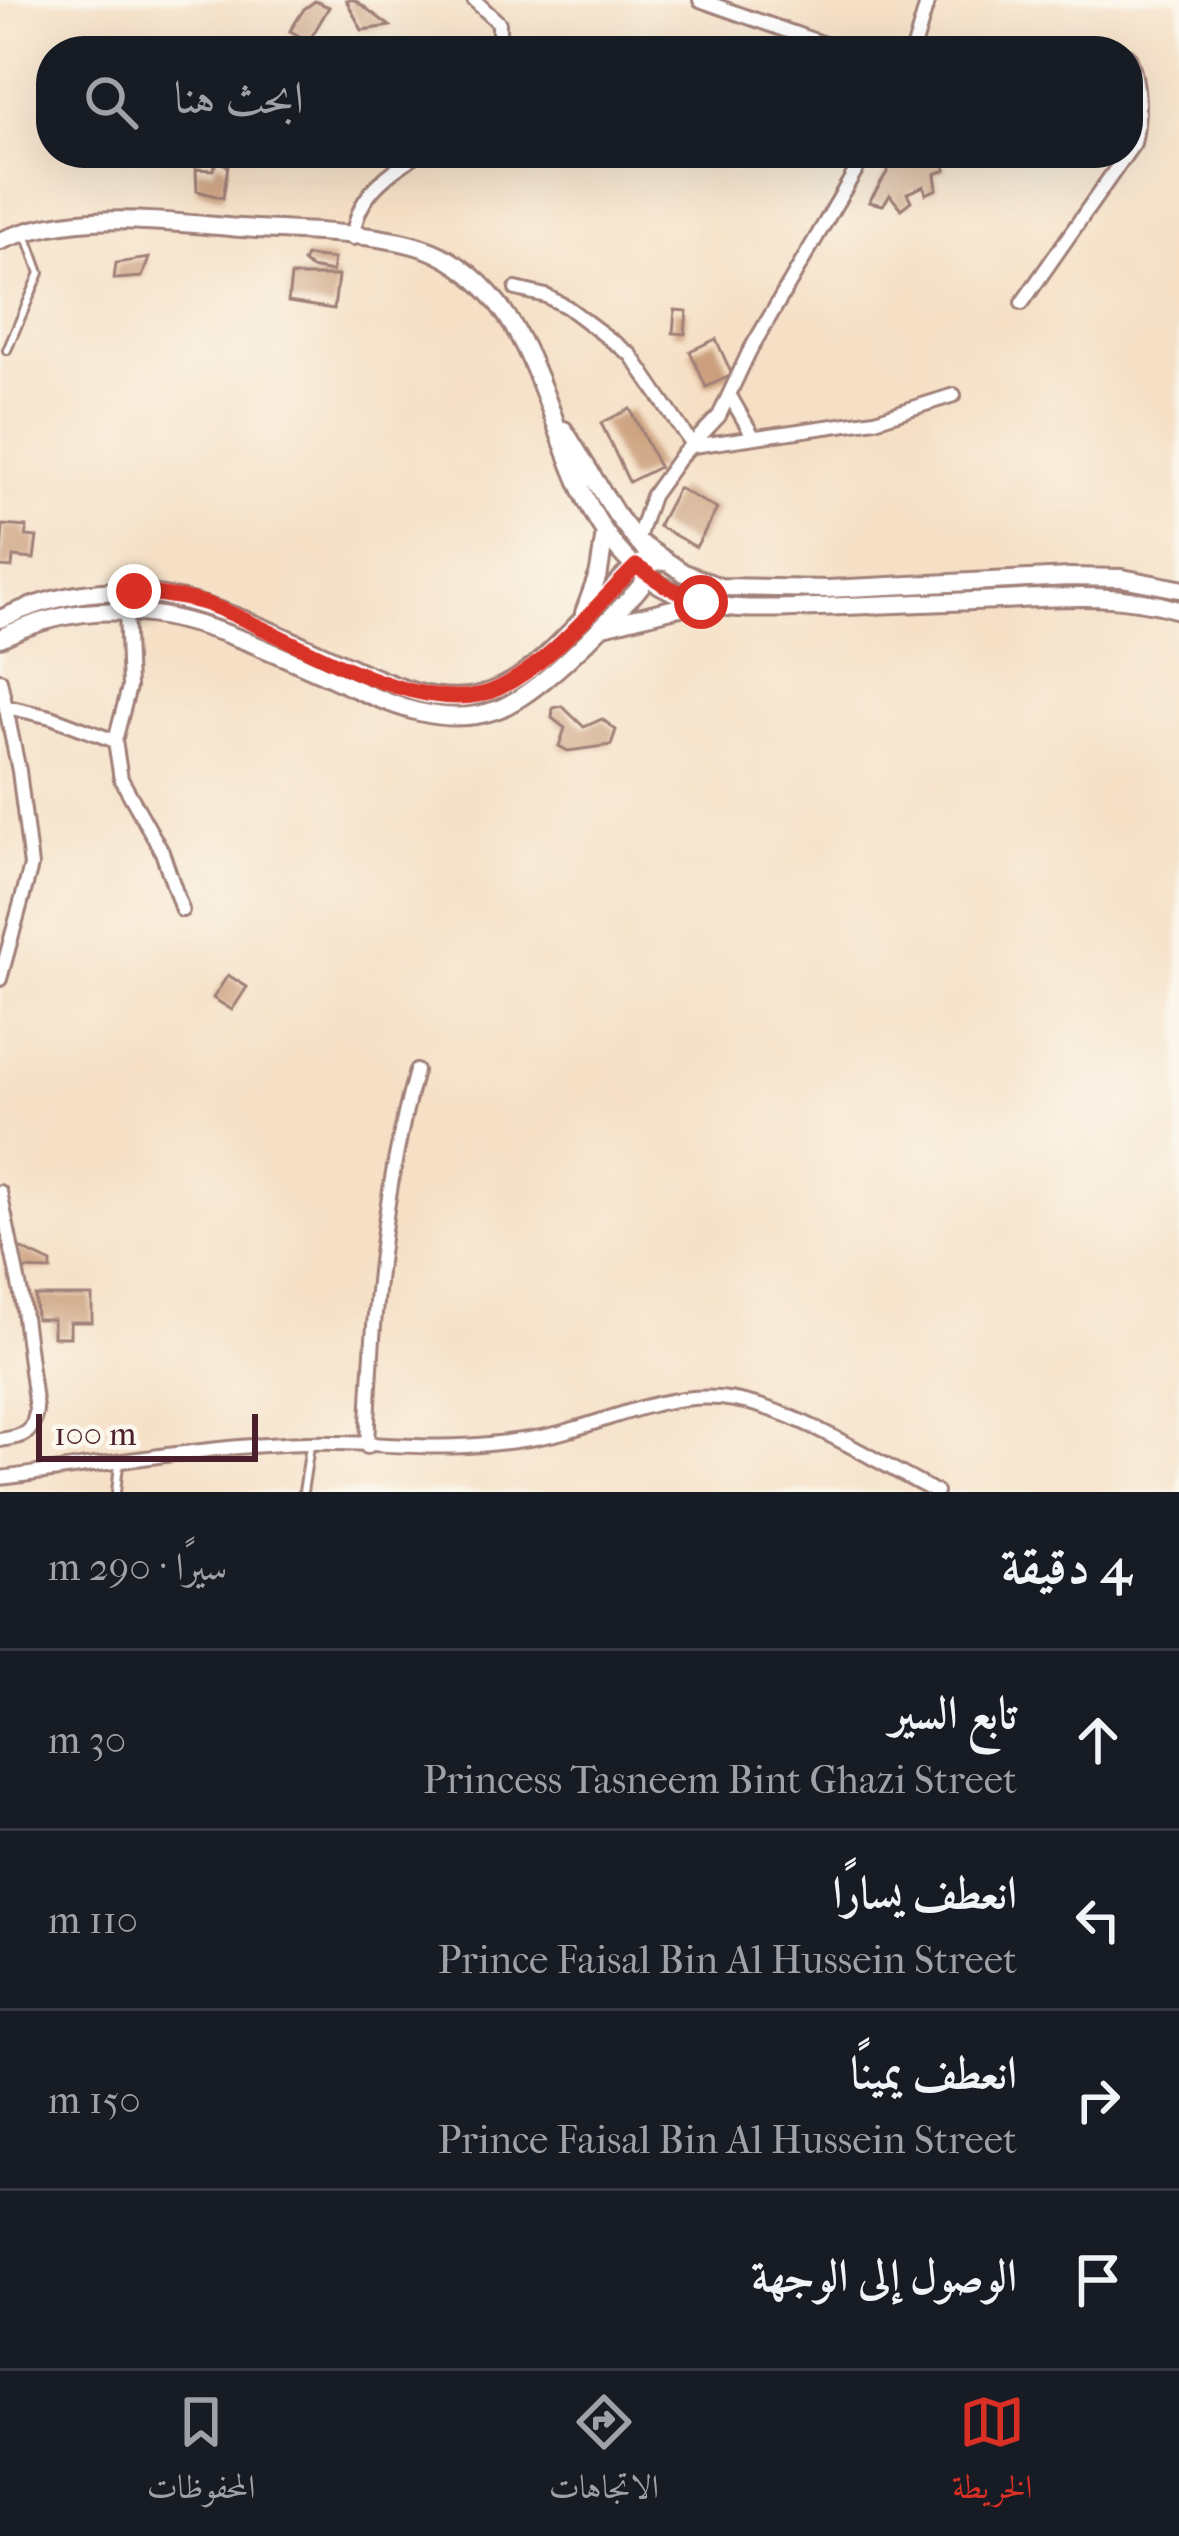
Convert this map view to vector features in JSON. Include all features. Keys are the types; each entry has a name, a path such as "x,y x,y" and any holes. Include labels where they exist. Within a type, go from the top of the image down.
{"main road":[{"path":"0,241 64,221 120,221 353,238 425,249 453,262 481,284 524,344 570,468 605,533 701,602"},
{"path":"554,416 651,566 694,579 735,589 828,589 1122,578 1179,589"},
{"path":"581,619 599,572 605,533"},
{"path":"0,619 72,595 134,591 166,595 228,612 396,687 448,698 476,696 506,685 540,660 581,619 651,566"},
{"path":"0,638 74,614 160,613 206,625 367,695 444,718 479,714 529,692 601,626 651,566"},
{"path":"601,626 701,602 792,608 1082,595 1124,597 1179,610"}],"street":[{"path":"474,0 499,23 499,36"},
{"path":"700,0 802,36"},
{"path":"918,36 928,0"},
{"path":"353,238 355,219 375,186 398,168"},
{"path":"637,541 652,496 713,425 749,352 857,168"},
{"path":"1022,303 1116,168"},
{"path":"517,290 546,296 567,307 632,355 693,446"},
{"path":"693,446 875,420 954,395"},
{"path":"730,396 753,436"},
{"path":"126,610 129,687 114,753 126,791 162,852 182,910"},
{"path":"0,680 31,866 3,950 0,979"},
{"path":"7,707 115,740"},
{"path":"367,1447 370,1351 389,1193 416,1071"},
{"path":"0,1192 21,1294 36,1409 31,1432 0,1440"},
{"path":"0,1478 120,1460 310,1443 367,1447 486,1444 541,1437 639,1406 722,1398 801,1424 936,1492"}],"lane":[{"path":"8,350 40,273 24,231"},
{"path":"303,1492 310,1443"},
{"path":"116,1492 120,1460"}],"building":[{"path":"346,0 355,0 390,26 362,30"},
{"path":"315,1 329,7 312,36 290,31"},
{"path":"228,168 223,198 197,191 196,169"},
{"path":"890,168 945,168 935,174 937,189 926,194 924,186 907,193 911,201 901,209 890,195 883,205 869,202"},
{"path":"306,256 334,259 332,272 310,268 303,262"},
{"path":"149,258 142,277 114,279 116,263"},
{"path":"291,276 338,276 334,309 288,302"},
{"path":"675,310 687,311 685,334 673,333"},
{"path":"716,339 732,375 706,387 690,351"},
{"path":"630,409 659,467 629,482 601,423"},
{"path":"678,488 717,509 696,547 658,526"},
{"path":"3,525 27,527 26,536 37,537 34,559 13,557 12,568 0,567"},
{"path":"562,706 584,727 602,719 616,730 611,745 568,751 559,746 565,728 552,718 553,708"},
{"path":"228,975 247,987 232,1010 213,998"},
{"path":"16,1250 51,1263 51,1270 20,1269"},
{"path":"35,1296 92,1296 92,1322 70,1322 70,1337 53,1337 53,1319 36,1319"}],"route":[{"path":"134,591 209,604 396,687 448,698 494,691 525,672 636,566 701,602"}]}
